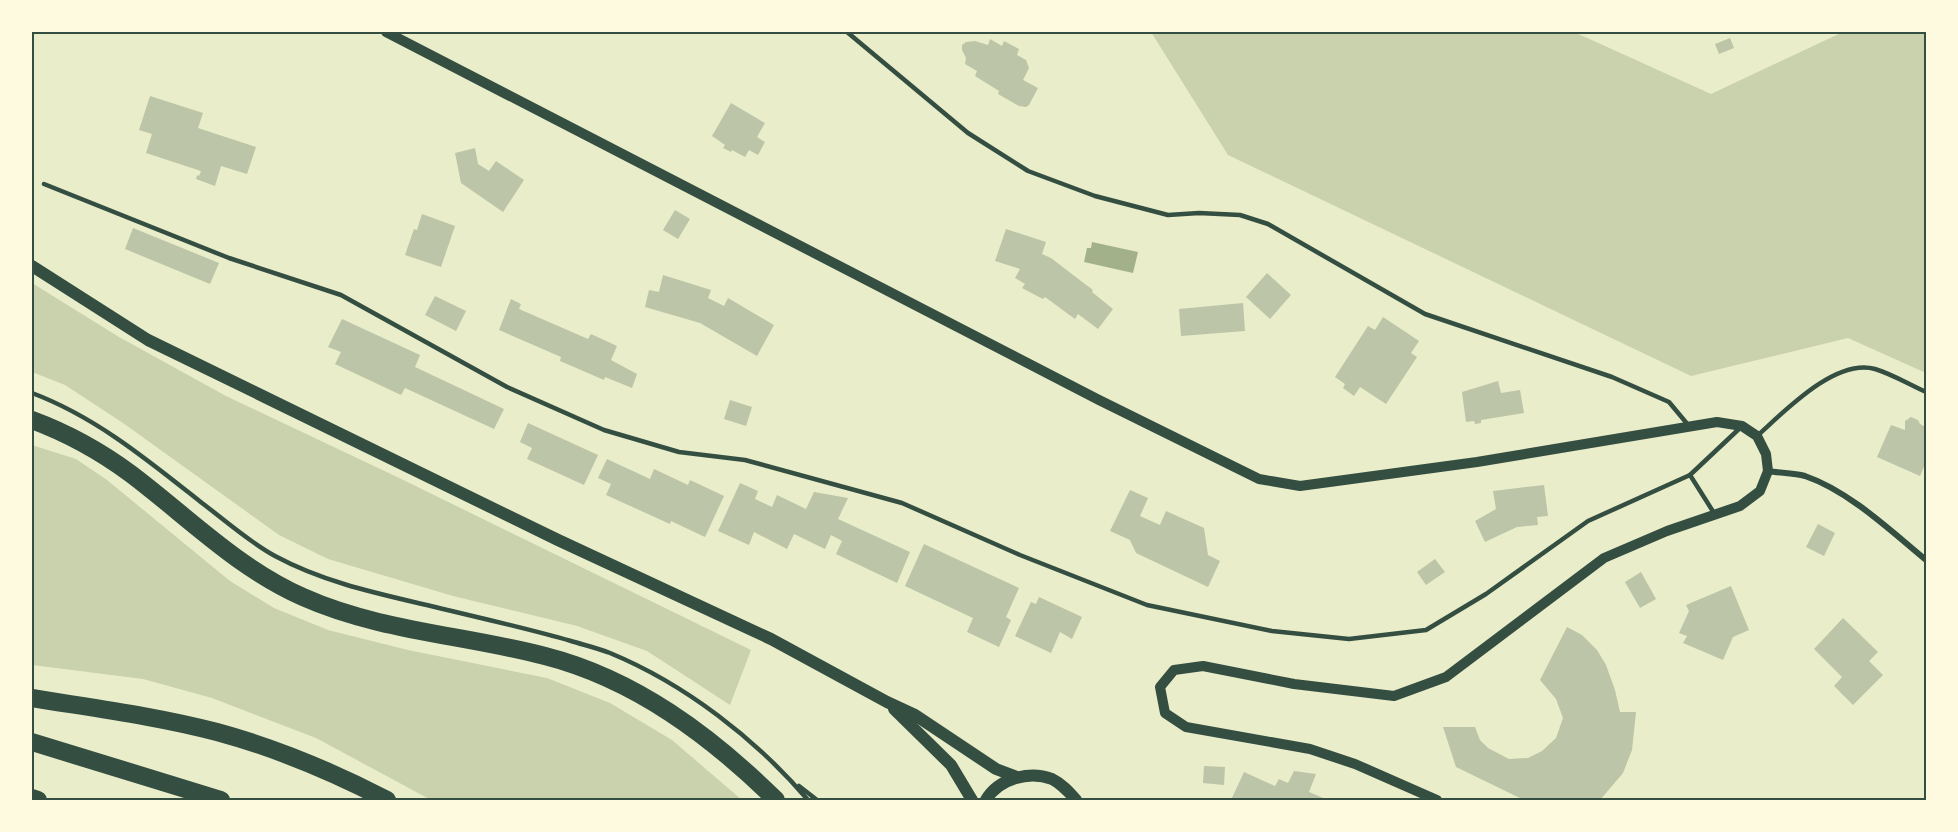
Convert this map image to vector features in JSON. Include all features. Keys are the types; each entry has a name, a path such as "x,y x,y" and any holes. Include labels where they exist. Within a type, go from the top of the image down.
{"highway":[{"path":"32,420 65,433 129,472 225,551 268,579 304,597 348,614 546,656 601,675 648,699 687,724 728,755 776,801"},
{"path":"32,698 144,716 216,732 269,748 326,770 387,801"},
{"path":"32,742 221,801"},
{"path":"32,798 38,801"}],"main road":[{"path":"32,266 148,340 558,540 771,639 915,715 996,769 1017,777"},
{"path":"887,702 951,765 972,801"},
{"path":"986,801 1001,784 1017,777 1034,775 1052,779 1066,789 1076,801"}],"street":[{"path":"386,32 1099,400 1259,479 1300,486 1488,460 1717,422 1742,426 1757,436 1766,454 1768,471 1760,491 1740,506 1667,531 1604,558 1446,677 1394,696 1294,684 1203,666 1174,670 1160,687 1165,713 1186,727 1310,749 1355,764 1437,801"},
{"path":"1768,471 1804,476 1834,490 1868,513 1926,560"}],"lane":[{"path":"847,32 968,133 1029,171 1095,196 1168,215 1198,213 1240,215 1268,224 1425,314 1612,377 1669,402 1689,426"},
{"path":"44,184 229,258 341,295 507,387 604,430 679,452 745,460 902,502 1020,555 1147,605 1272,631 1349,639 1426,630 1486,594 1588,521 1690,475 1742,426"},
{"path":"1757,436 1792,404 1827,379 1853,368 1874,369 1926,392"},
{"path":"32,393 91,421 150,461 237,530 274,556 322,578 370,592 544,633 609,653 662,679 703,705 748,739 790,779 818,801"},
{"path":"1690,475 1716,515"},
{"path":"790,779 808,801"}],"shaded area":[{"path":"1151,32 1574,32 1711,94 1843,32 1926,32 1926,373 1848,338 1691,376 1228,155"},
{"path":"1092,242 1138,252 1133,273 1084,262 1087,248 1091,248"},
{"path":"32,283 119,337 226,396 751,650 730,705 647,651 577,626 453,596 328,559 279,535 123,423 65,385 32,372"},
{"path":"32,445 76,459 107,480 230,581 274,608 328,630 408,650 547,678 610,703 672,740 742,800 431,800 316,738 212,698 143,679 32,665"}],"building":[{"path":"1730,38 1734,48 1719,54 1715,44"},
{"path":"990,39 1002,46 1004,41 1019,49 1017,55 1026,60 1029,68 1023,80 1038,88 1026,107 1019,106 998,94 999,91 975,76 977,71 965,64 966,58 962,45 975,41 988,45"},
{"path":"150,96 203,113 198,128 256,147 247,174 221,166 215,186 196,179 201,171 146,153 152,134 139,130"},
{"path":"731,103 765,123 757,137 765,142 758,155 749,150 745,157 732,150 731,152 723,148 725,145 712,136"},
{"path":"475,148 478,164 489,171 496,161 524,180 503,212 461,183 455,153"},
{"path":"675,210 690,219 678,239 663,230"},
{"path":"422,214 455,226 441,267 405,255"},
{"path":"133,228 219,263 210,284 125,249"},
{"path":"1006,229 1046,242 1042,254 1051,258 1093,290 1092,292 1113,309 1098,329 1078,314 1075,319 1045,297 1043,299 1022,288 1025,284 1015,278 1020,269 995,261"},
{"path":"1267,273 1291,295 1270,319 1246,297"},
{"path":"663,275 711,290 708,298 724,306 728,298 774,325 757,356 700,323 645,307 649,290 659,292"},
{"path":"435,296 466,311 456,331 425,315"},
{"path":"511,299 521,304 519,309 588,339 591,334 617,346 611,360 637,374 632,388 605,377 604,380 560,361 561,357 499,330"},
{"path":"1243,303 1245,331 1181,336 1179,309"},
{"path":"1383,317 1419,341 1411,353 1417,357 1386,404 1360,387 1354,396 1343,388 1345,384 1335,377 1368,326 1375,330"},
{"path":"342,319 420,355 415,367 504,409 494,429 405,388 401,395 335,364 341,352 328,347"},
{"path":"1498,381 1501,393 1520,390 1524,413 1481,420 1481,423 1475,424 1474,421 1466,422 1462,392"},
{"path":"730,400 752,407 746,426 724,419"},
{"path":"1911,417 1926,427 1926,462 1920,476 1877,457 1891,425 1905,430 1905,421"},
{"path":"528,423 598,455 584,485 527,459 532,448 520,442"},
{"path":"607,459 650,479 654,469 688,485 690,480 724,496 705,537 606,495 611,484 598,478"},
{"path":"740,483 758,491 755,499 772,507 777,495 806,509 814,492 848,498 838,519 910,552 897,583 836,554 842,541 831,535 825,549 794,534 787,549 754,532 749,545 718,531"},
{"path":"1544,485 1548,516 1537,517 1538,525 1517,527 1485,542 1475,521 1496,509 1493,491"},
{"path":"1130,490 1148,498 1140,516 1160,525 1166,511 1204,528 1208,555 1220,561 1208,587 1136,553 1130,540 1110,531"},
{"path":"1818,524 1835,533 1824,556 1806,547"},
{"path":"924,544 1019,588 1006,617 1011,620 999,647 967,632 973,618 905,586"},
{"path":"1435,559 1445,572 1426,585 1417,572"},
{"path":"1641,572 1656,599 1640,608 1625,582"},
{"path":"1731,586 1749,630 1733,637 1723,660 1683,643 1687,636 1679,633 1689,611 1686,605"},
{"path":"1039,597 1082,617 1072,639 1060,632 1051,653 1015,636 1031,602 1036,604"},
{"path":"1843,618 1878,652 1869,661 1883,675 1853,705 1834,686 1842,677 1814,649"},
{"path":"1567,627 1582,635 1597,650 1606,665 1620,712 1636,712 1632,750 1623,773 1600,800 1524,800 1456,767 1443,727 1475,727 1480,740 1488,748 1509,759 1528,758 1542,751 1556,738 1563,718 1556,699 1540,680"},
{"path":"1204,766 1225,767 1224,785 1203,783"},
{"path":"1294,771 1316,774 1309,792 1328,800 1231,800 1244,772 1275,786 1279,779 1288,783"}]}
